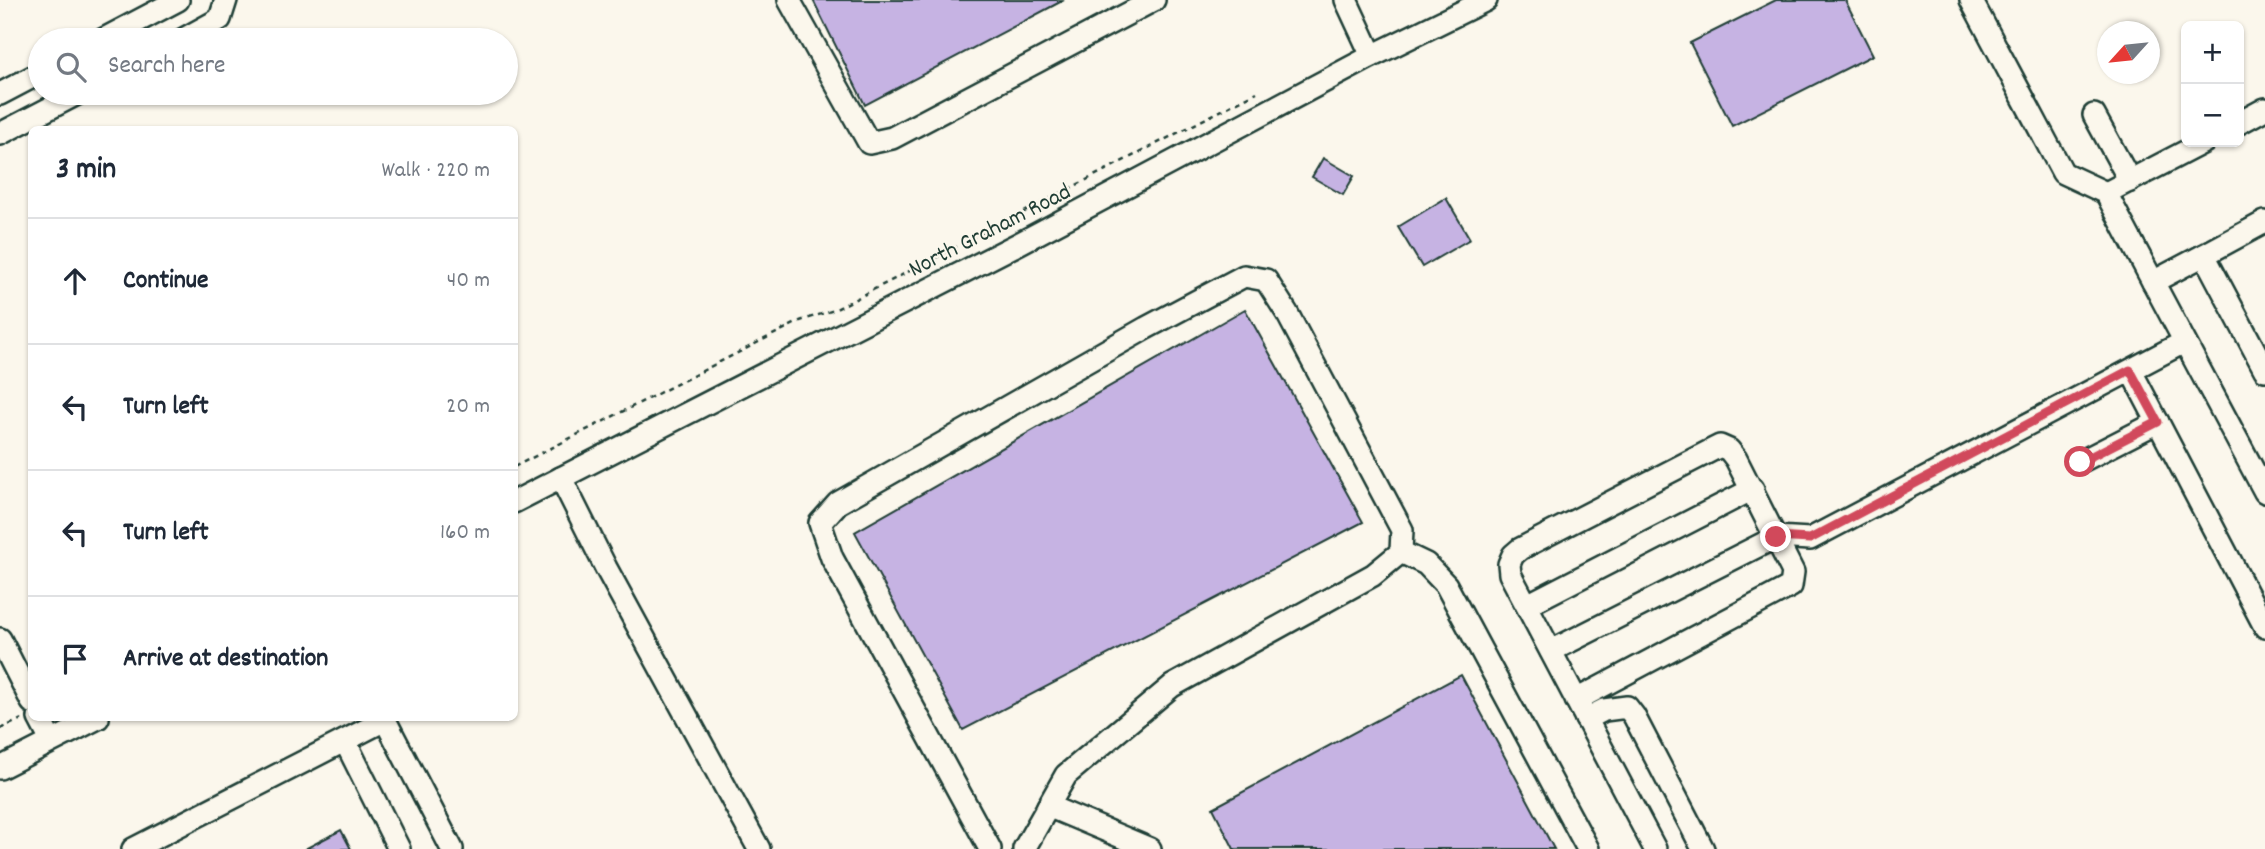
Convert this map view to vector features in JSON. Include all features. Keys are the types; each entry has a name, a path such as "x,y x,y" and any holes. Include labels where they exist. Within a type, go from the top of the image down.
{"street":[{"path":"125,28 178,0"},
{"path":"186,0 190,28"},
{"path":"205,28 220,19 226,0"},
{"path":"789,0 869,143 892,138 1154,0"},
{"path":"1346,0 1372,56"},
{"name":"North Graham Road","path":"518,500 1018,244 1372,56 1486,0"},
{"path":"1971,0 2063,173 2106,193 2265,492"},
{"path":"0,94 28,79"},
{"path":"0,104 6,131 56,105"},
{"path":"2244,120 2265,109"},
{"path":"2094,114 2130,181"},
{"path":"2106,193 2195,147"},
{"path":"2153,282 2265,222"},
{"path":"2204,255 2265,370"},
{"path":"990,849 832,558 820,523 838,503 1122,342 1244,276 1266,279 1287,313 1402,530 1401,552 1373,575 1172,686 1066,775 1024,849"},
{"path":"1551,651 1776,537 1810,539 2184,342"},
{"path":"2130,370 2265,627"},
{"path":"2080,462 2158,422"},
{"path":"1576,700 1791,586 1793,572 1753,489 1729,450 1720,446 1556,530 1520,549 1509,564 1510,574 1654,849"},
{"path":"561,478 606,568 759,849"},
{"path":"1527,605 1753,489"},
{"path":"1401,552 1426,564 1446,585 1588,849"},
{"path":"0,639 28,704"},
{"path":"1586,719 1604,710 1626,708 1634,716 1703,849"},
{"path":"37,721 51,741"},
{"path":"0,768 92,721"},
{"path":"133,849 380,721"},
{"path":"385,721 452,849"},
{"path":"345,741 399,849"},
{"path":"1048,806 1150,849"}],"path":[{"path":"518,465 800,321 834,310 1256,92"},
{"path":"0,729 28,715"}],"building":[{"path":"813,0 1064,0 865,105"},
{"path":"1776,0 1845,0 1873,55 1732,126 1690,43"},
{"path":"1323,158 1354,176 1343,195 1312,177"},
{"path":"1446,198 1470,239 1422,267 1398,227"},
{"path":"1245,309 1363,522 963,730 855,532"},
{"path":"1461,675 1554,849 1234,849 1213,808"},
{"path":"341,830 351,849 305,849"}],"route":[{"path":"1776,537 1810,539 2130,370 2158,422 2080,462"}]}
